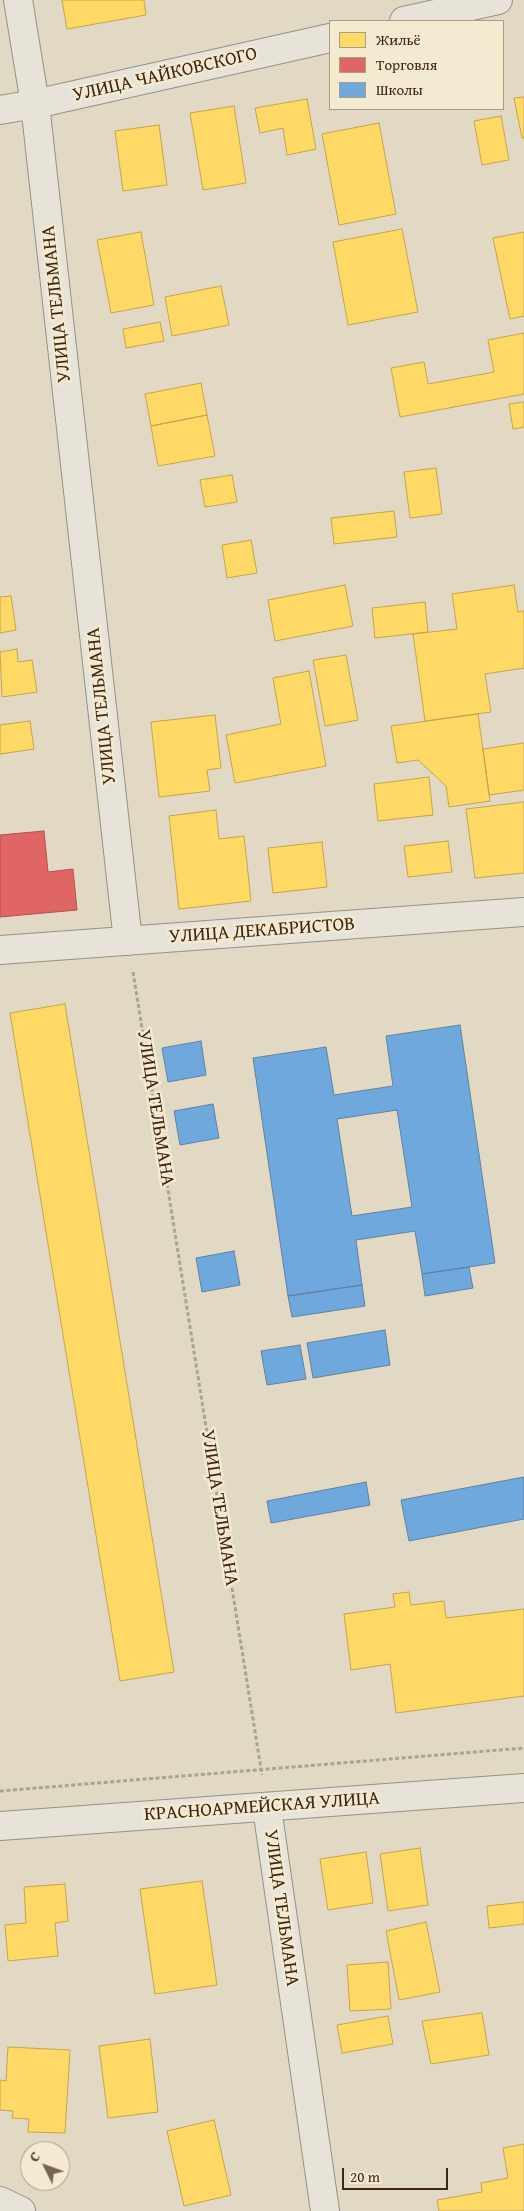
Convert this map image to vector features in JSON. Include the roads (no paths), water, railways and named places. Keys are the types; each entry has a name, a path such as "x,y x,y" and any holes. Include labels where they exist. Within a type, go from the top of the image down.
{"street":[{"name":"УЛИЦА ТЕЛЬМАНА","path":"18,0 35,104 128,941"},
{"path":"408,20 498,0"},
{"name":"УЛИЦА ЧАЙКОВСКОГО","path":"0,110 35,104 329,38"},
{"name":"УЛИЦА ДЕКАБРИСТОВ","path":"0,950 524,912"},
{"name":"КРАСНОАРМЕЙСКАЯ УЛИЦА","path":"0,1826 60,1820 267,1808 524,1788"},
{"name":"УЛИЦА ТЕЛЬМАНА","path":"267,1808 325,2211"},
{"path":"0,2202 21,2211"}]}
